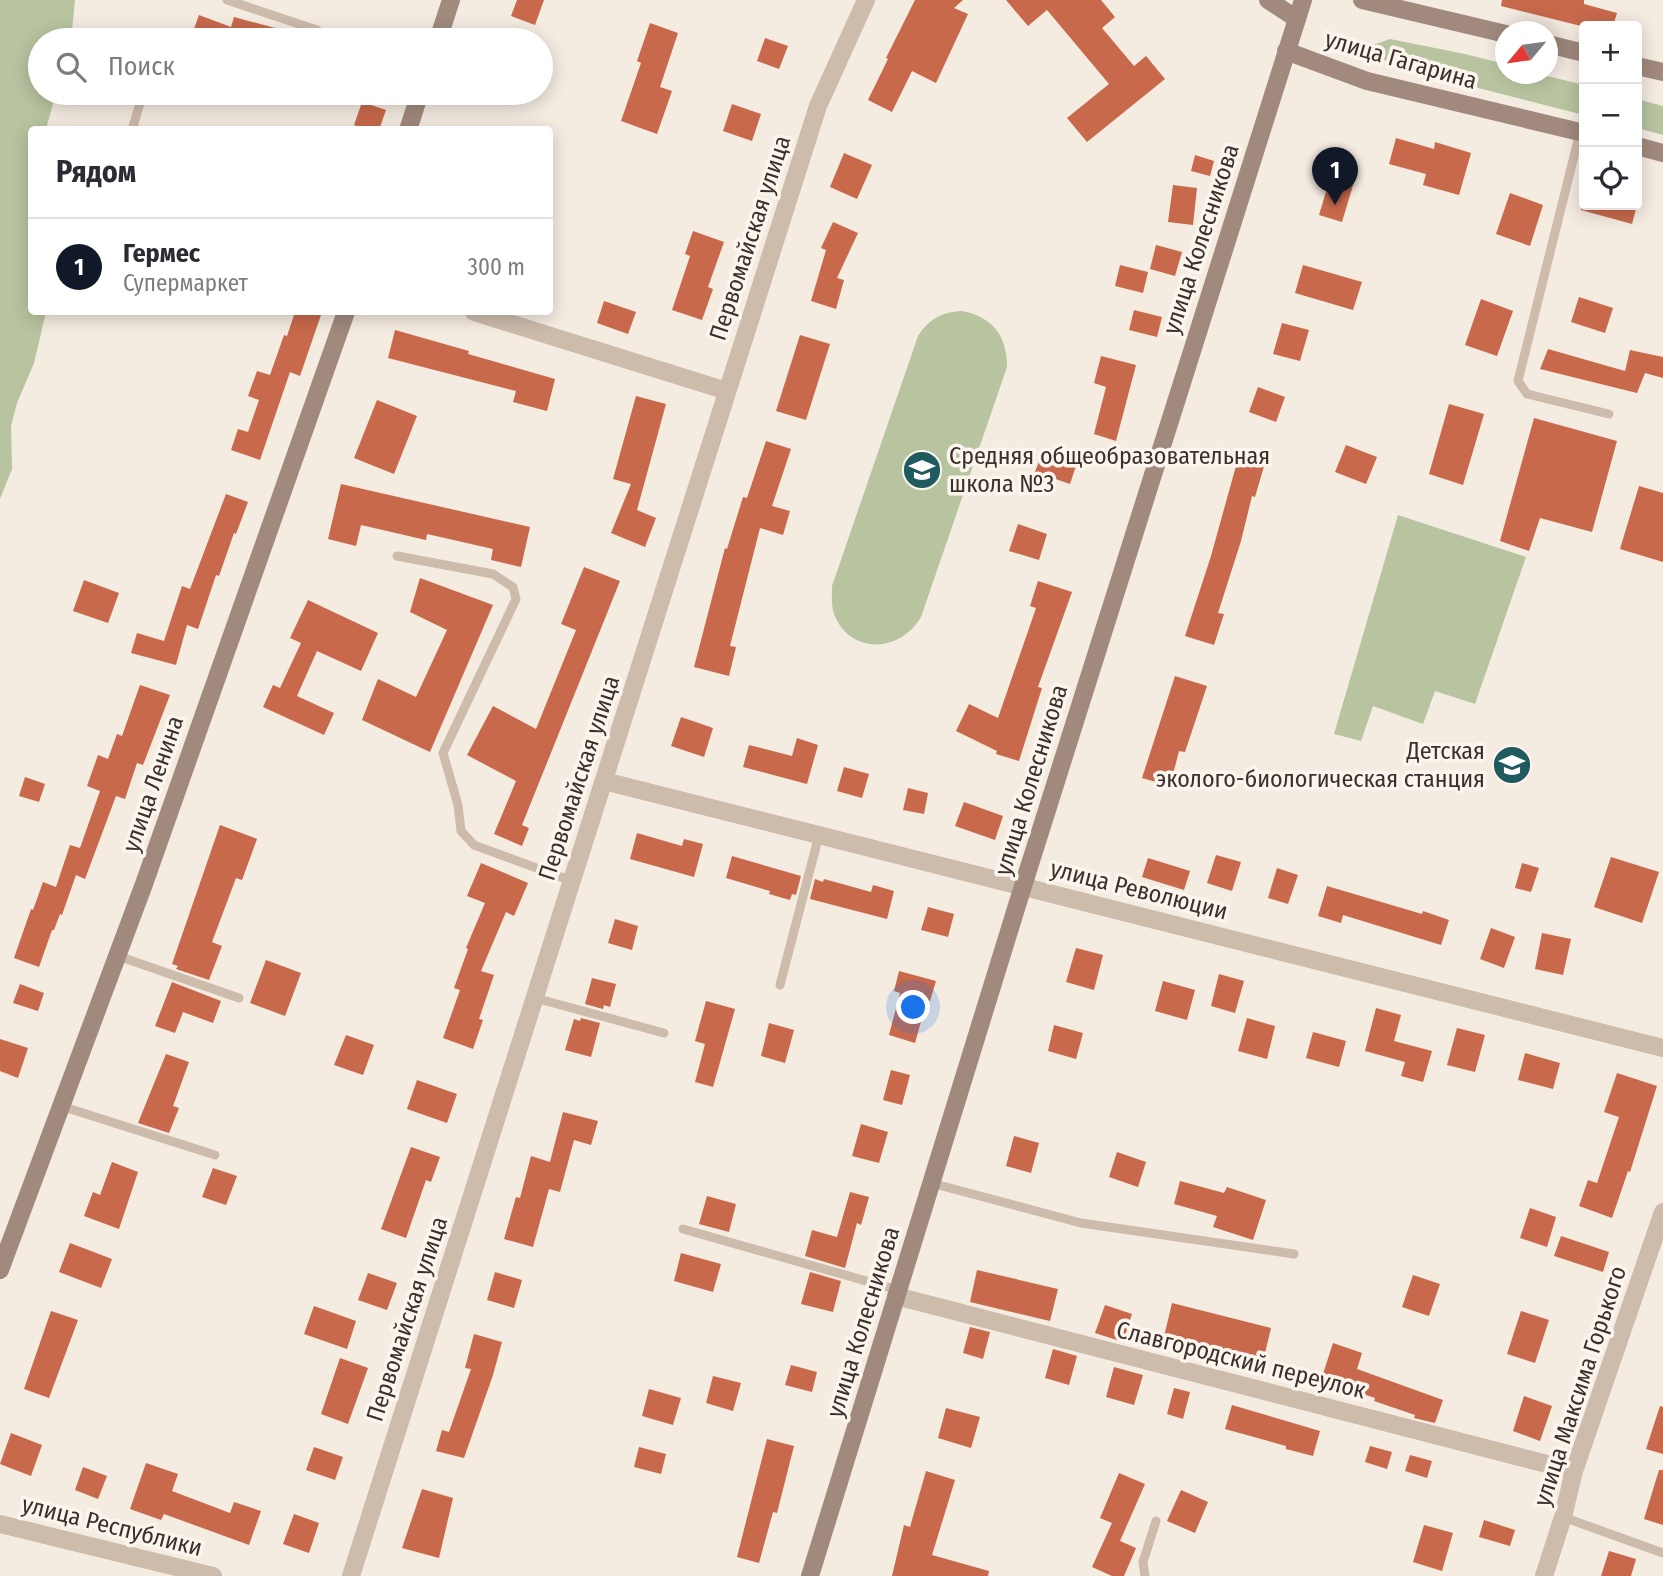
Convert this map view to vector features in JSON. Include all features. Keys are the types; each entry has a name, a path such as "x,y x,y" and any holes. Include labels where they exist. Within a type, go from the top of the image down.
{"street":[{"path":"442,28 451,0"},
{"name":"Первомайская улица","path":"351,1576 818,106 866,0"},
{"name":"улица Гагарина","path":"1268,0 1297,19"},
{"name":"улица Колесникова","path":"810,1576 1023,886 1303,0"},
{"name":"улица Гагарина","path":"1362,0 1495,31"},
{"path":"1558,46 1579,52"},
{"name":"улица Гагарина","path":"1286,51 1367,81 1579,131"},
{"path":"1642,67 1663,72"},
{"path":"409,126 416,105"},
{"path":"1641,147 1663,153"},
{"name":"улица Ленина","path":"0,1270 118,956 345,315"},
{"path":"484,315 727,391"},
{"name":"улица Революции","path":"604,781 1663,1048"},
{"name":"улица Максима Горького","path":"1544,1576 1574,1471 1663,1212"},
{"name":"Славгородский переулок","path":"897,1293 1574,1471"},
{"name":"улица Республики","path":"0,1524 213,1576"}],"lane":[{"path":"228,0 311,28"},
{"path":"133,126 139,105"},
{"path":"1579,144 1518,381 1527,394 1609,414"},
{"path":"397,556 493,574 513,587 516,600 443,753 458,805 461,831 474,845 572,881"},
{"path":"780,985 819,835"},
{"path":"118,956 239,998"},
{"path":"535,998 664,1033"},
{"path":"61,1106 215,1155"},
{"path":"931,1183 1081,1223 1294,1254"},
{"path":"683,1228 897,1293"},
{"path":"1563,1517 1663,1553"},
{"path":"1145,1576 1143,1562 1156,1521"}],"green space":[{"path":"0,0 75,0 72,28 28,28 28,105 53,105 47,126 28,126 28,315 45,316 34,363 17,403 11,426 12,469 0,499"},
{"path":"1390,39 1495,62 1495,84 1558,84 1558,79 1579,84 1579,114 1396,67 1375,54 1373,45"},
{"path":"1642,100 1663,106 1663,135 1642,129"},
{"path":"962,311 982,318 996,330 1004,346 1007,367 921,617 912,629 888,643 863,642 851,637 841,627 834,614 832,586 918,336 937,318"},
{"path":"1398,515 1526,557 1475,704 1435,691 1423,724 1373,706 1361,741 1334,734"}],"building":[{"path":"517,0 544,0 535,25 511,16"},
{"path":"915,0 963,0 954,8 968,14 936,83 912,71 892,112 868,100"},
{"path":"1006,0 1101,0 1115,17 1102,28 1134,66 1146,56 1165,79 1087,142 1067,118 1109,84 1047,10 1028,26"},
{"path":"1502,0 1584,0 1584,4 1617,13 1615,21 1579,21 1579,26 1501,6"},
{"path":"199,15 231,27 234,17 275,28 194,28"},
{"path":"650,23 678,33 660,87 672,91 657,134 621,121 641,63 637,61"},
{"path":"765,38 788,46 779,69 757,61"},
{"path":"732,104 761,114 752,141 723,131"},
{"path":"361,105 386,110 380,126 354,125"},
{"path":"1396,138 1434,149 1435,142 1471,153 1459,195 1423,185 1426,174 1389,164"},
{"path":"844,153 872,165 857,199 830,187"},
{"path":"1195,155 1214,161 1210,176 1191,171"},
{"path":"1331,175 1354,182 1342,222 1319,215"},
{"path":"1173,185 1197,188 1193,225 1168,222"},
{"path":"1510,193 1543,205 1530,246 1496,234"},
{"path":"1581,210 1636,210 1632,224"},
{"path":"833,222 858,233 837,278 844,280 836,309 811,301 826,250 821,248"},
{"path":"693,231 724,242 708,287 713,289 702,320 672,310 690,256 685,254"},
{"path":"1156,245 1182,252 1175,276 1150,269"},
{"path":"1120,265 1148,272 1143,293 1115,286"},
{"path":"1303,265 1362,282 1353,310 1295,293"},
{"path":"1579,297 1613,308 1605,333 1571,322"},
{"path":"1481,299 1513,311 1497,356 1465,345"},
{"path":"604,301 636,312 628,334 597,323"},
{"path":"1134,310 1162,317 1157,337 1129,330"},
{"path":"294,315 321,315 300,376 290,372 260,460 231,450 238,429 248,432 259,400 248,396 257,371 270,375 284,335 287,336"},
{"path":"1282,323 1309,330 1300,361 1273,354"},
{"path":"395,330 555,379 547,411 513,402 516,391 388,358"},
{"path":"800,335 830,344 806,420 776,411"},
{"path":"1548,349 1625,371 1630,350 1663,357 1663,378 1645,373 1637,393 1540,369"},
{"path":"1101,356 1136,365 1116,441 1094,434 1106,387 1094,383"},
{"path":"1258,387 1285,397 1276,422 1249,412"},
{"path":"636,396 666,404 637,510 656,518 645,547 611,533 631,484 613,479"},
{"path":"377,400 417,416 394,474 354,458"},
{"path":"1449,404 1484,414 1463,485 1429,474"},
{"path":"1534,418 1617,441 1592,532 1540,518 1529,551 1500,541"},
{"path":"766,441 791,449 772,506 790,511 783,535 760,528 730,646 736,647 729,676 694,667 725,548 727,549 743,497 747,498"},
{"path":"1346,445 1377,457 1366,484 1335,472"},
{"path":"1043,451 1077,463 1070,484 1035,472"},
{"path":"1239,455 1265,463 1255,497 1252,496 1218,613 1224,614 1214,645 1185,636"},
{"path":"341,484 530,527 521,567 491,560 493,549 427,534 426,540 361,525 356,546 328,539"},
{"path":"1639,486 1663,493 1663,562 1620,549"},
{"path":"226,494 248,502 219,576 216,575 198,629 187,625 176,665 131,653 137,633 164,641 182,586 190,589"},
{"path":"1018,524 1047,534 1039,560 1009,551"},
{"path":"584,567 620,581 522,825 529,828 522,846 494,834 516,781 467,755 493,706 536,729 576,630 561,624"},
{"path":"420,578 493,605 430,752 362,720 378,679 416,697 447,630 410,612"},
{"path":"84,580 119,593 108,623 73,611"},
{"path":"1038,581 1072,592 1038,687 1042,688 1019,761 996,754 997,751 956,731 969,704 998,718 1036,608 1030,606"},
{"path":"308,600 378,633 361,671 317,651 297,696 334,713 324,735 263,707 273,685 280,688 301,643 290,638"},
{"path":"1175,676 1207,686 1185,752 1179,751 1170,786 1142,778"},
{"path":"140,685 170,695 143,765 137,763 125,799 116,796 85,879 76,875 39,967 14,958 43,882 56,887 70,845 80,848 100,791 87,786 98,755 108,759 117,734 122,736"},
{"path":"681,717 713,728 704,757 671,746"},
{"path":"797,738 818,745 807,784 743,767 749,745 792,756"},
{"path":"844,767 869,774 862,798 837,791"},
{"path":"25,777 45,784 39,802 19,796"},
{"path":"908,788 928,793 924,814 903,810"},
{"path":"964,802 1003,816 995,840 955,826"},
{"path":"220,825 257,839 242,880 236,878 212,942 222,946 209,980 176,969 178,966 172,964"},
{"path":"637,833 682,846 684,839 703,844 694,877 630,859"},
{"path":"1216,855 1241,862 1232,891 1207,883"},
{"path":"732,856 801,876 796,895 792,894 790,900 726,878"},
{"path":"1611,857 1659,872 1642,923 1594,907"},
{"path":"1148,858 1190,871 1184,890 1142,877"},
{"path":"481,863 528,883 514,916 506,912 481,971 494,975 479,1019 483,1020 473,1049 443,1038 460,990 454,988 468,949 466,948 485,903 467,896"},
{"path":"1522,863 1539,868 1531,892 1515,888"},
{"path":"1277,868 1298,875 1288,904 1268,898"},
{"path":"815,879 871,892 873,885 894,891 887,919 810,899"},
{"path":"1327,886 1449,920 1441,945 1343,915 1341,923 1318,916"},
{"path":"928,907 954,914 948,937 921,930"},
{"path":"615,919 638,926 632,950 608,943"},
{"path":"1491,928 1515,937 1504,968 1480,959"},
{"path":"1542,933 1571,939 1563,975 1535,969"},
{"path":"1076,948 1103,955 1094,990 1066,982"},
{"path":"266,960 301,973 285,1016 250,1003"},
{"path":"899,971 936,981 930,1001 927,1000 915,1043 889,1035 900,993 894,991"},
{"path":"1219,974 1244,981 1235,1013 1211,1006"},
{"path":"592,978 616,984 610,1007 604,1005 603,1009 585,1004"},
{"path":"1163,981 1195,990 1187,1020 1155,1011"},
{"path":"172,982 221,1001 213,1023 183,1012 175,1033 155,1026"},
{"path":"20,984 44,993 38,1011 13,1003"},
{"path":"706,1001 735,1009 713,1087 695,1082 705,1044 695,1041"},
{"path":"1376,1008 1401,1015 1394,1041 1432,1051 1423,1082 1401,1076 1405,1062 1365,1051"},
{"path":"581,1018 600,1023 591,1057 565,1050 574,1019 580,1021"},
{"path":"1247,1018 1275,1026 1267,1059 1238,1051"},
{"path":"769,1023 794,1030 785,1063 761,1056"},
{"path":"1054,1025 1083,1033 1076,1059 1048,1051"},
{"path":"1457,1028 1485,1035 1475,1072 1447,1065"},
{"path":"1313,1032 1346,1041 1339,1067 1306,1058"},
{"path":"346,1035 374,1045 363,1075 334,1065"},
{"path":"0,1039 28,1048 18,1078 0,1071"},
{"path":"1525,1053 1560,1063 1553,1089 1518,1080"},
{"path":"166,1054 189,1062 173,1106 179,1108 169,1133 138,1123"},
{"path":"891,1070 910,1075 902,1105 883,1100"},
{"path":"1617,1073 1657,1086 1630,1172 1628,1171 1612,1218 1579,1206 1588,1180 1597,1183 1619,1117 1604,1112"},
{"path":"417,1080 457,1094 447,1123 407,1109"},
{"path":"563,1112 598,1121 591,1145 574,1140 560,1192 549,1189 533,1247 504,1239 516,1197 520,1198 531,1156 550,1162"},
{"path":"861,1124 888,1132 879,1163 852,1156"},
{"path":"1014,1136 1039,1143 1031,1173 1006,1166"},
{"path":"411,1147 440,1157 431,1182 426,1180 406,1238 381,1229"},
{"path":"1117,1152 1146,1162 1138,1187 1109,1177"},
{"path":"112,1162 138,1172 119,1229 84,1216 93,1192 100,1195"},
{"path":"213,1168 237,1176 226,1205 202,1197"},
{"path":"1180,1181 1224,1193 1227,1187 1266,1200 1253,1240 1213,1227 1217,1216 1174,1204"},
{"path":"850,1192 869,1197 861,1225 857,1223 845,1268 805,1256 812,1230 837,1237"},
{"path":"707,1196 736,1204 729,1232 699,1224"},
{"path":"1530,1208 1556,1217 1547,1247 1520,1238"},
{"path":"1561,1236 1609,1252 1603,1272 1554,1256"},
{"path":"70,1243 112,1259 101,1288 59,1272"},
{"path":"681,1253 721,1264 713,1292 674,1281"},
{"path":"977,1270 1058,1289 1050,1321 970,1302"},
{"path":"495,1272 522,1280 514,1308 487,1300"},
{"path":"810,1272 841,1281 833,1312 801,1304"},
{"path":"368,1273 397,1283 387,1310 358,1300"},
{"path":"1413,1275 1440,1284 1429,1316 1402,1307"},
{"path":"1172,1303 1271,1328 1262,1366 1163,1341"},
{"path":"1105,1305 1132,1314 1123,1342 1095,1333"},
{"path":"314,1306 356,1321 347,1349 304,1334"},
{"path":"51,1311 78,1320 49,1398 24,1389"},
{"path":"1521,1311 1549,1320 1535,1363 1507,1354"},
{"path":"970,1327 990,1332 983,1359 963,1353"},
{"path":"474,1334 502,1342 464,1458 436,1451 442,1430 449,1432 471,1369 465,1368"},
{"path":"1333,1343 1362,1353 1357,1369 1443,1400 1435,1423 1414,1418 1415,1415 1374,1401 1375,1398 1321,1380"},
{"path":"1053,1349 1077,1356 1069,1385 1045,1378"},
{"path":"340,1358 368,1368 348,1424 321,1414"},
{"path":"791,1365 817,1372 812,1392 785,1385"},
{"path":"1114,1367 1143,1375 1134,1405 1106,1397"},
{"path":"713,1376 741,1383 733,1411 706,1403"},
{"path":"1174,1388 1190,1392 1183,1419 1167,1414"},
{"path":"649,1389 681,1398 673,1425 642,1416"},
{"path":"1524,1396 1552,1406 1540,1441 1513,1431"},
{"path":"1232,1405 1320,1431 1313,1456 1225,1429"},
{"path":"1660,1406 1663,1407 1663,1454 1646,1449"},
{"path":"946,1408 980,1417 971,1448 938,1438"},
{"path":"11,1433 42,1445 31,1476 0,1464"},
{"path":"767,1439 794,1446 777,1513 773,1512 759,1563 737,1557"},
{"path":"1370,1446 1392,1452 1387,1469 1365,1462"},
{"path":"314,1447 343,1457 335,1480 306,1470"},
{"path":"639,1447 666,1454 661,1474 634,1467"},
{"path":"1410,1455 1432,1461 1427,1478 1405,1471"},
{"path":"146,1463 178,1474 172,1491 230,1513 234,1502 261,1511 249,1545 164,1514 161,1520 130,1509"},
{"path":"83,1467 107,1476 98,1499 75,1490"},
{"path":"1659,1470 1663,1470 1663,1525 1644,1519"},
{"path":"926,1471 955,1480 932,1555 989,1571 988,1576 892,1576 904,1525 910,1527"},
{"path":"1119,1473 1145,1484 1120,1541 1136,1548 1124,1576 1112,1576 1092,1567 1112,1523 1100,1518"},
{"path":"422,1489 453,1498 439,1558 402,1548"},
{"path":"1181,1490 1208,1502 1195,1533 1167,1521"},
{"path":"294,1514 319,1523 309,1553 283,1544"},
{"path":"1484,1520 1515,1530 1510,1546 1479,1537"},
{"path":"1424,1525 1453,1533 1442,1571 1413,1562"},
{"path":"1609,1551 1636,1559 1631,1576 1601,1576"}],"place":[{"name":"Гермес","path":"1335,205"},
{"name":"Средняя общеобразовательная школа №3","path":"922,470"},
{"name":"Детская эколого-биологическая станция","path":"1512,765"}]}
